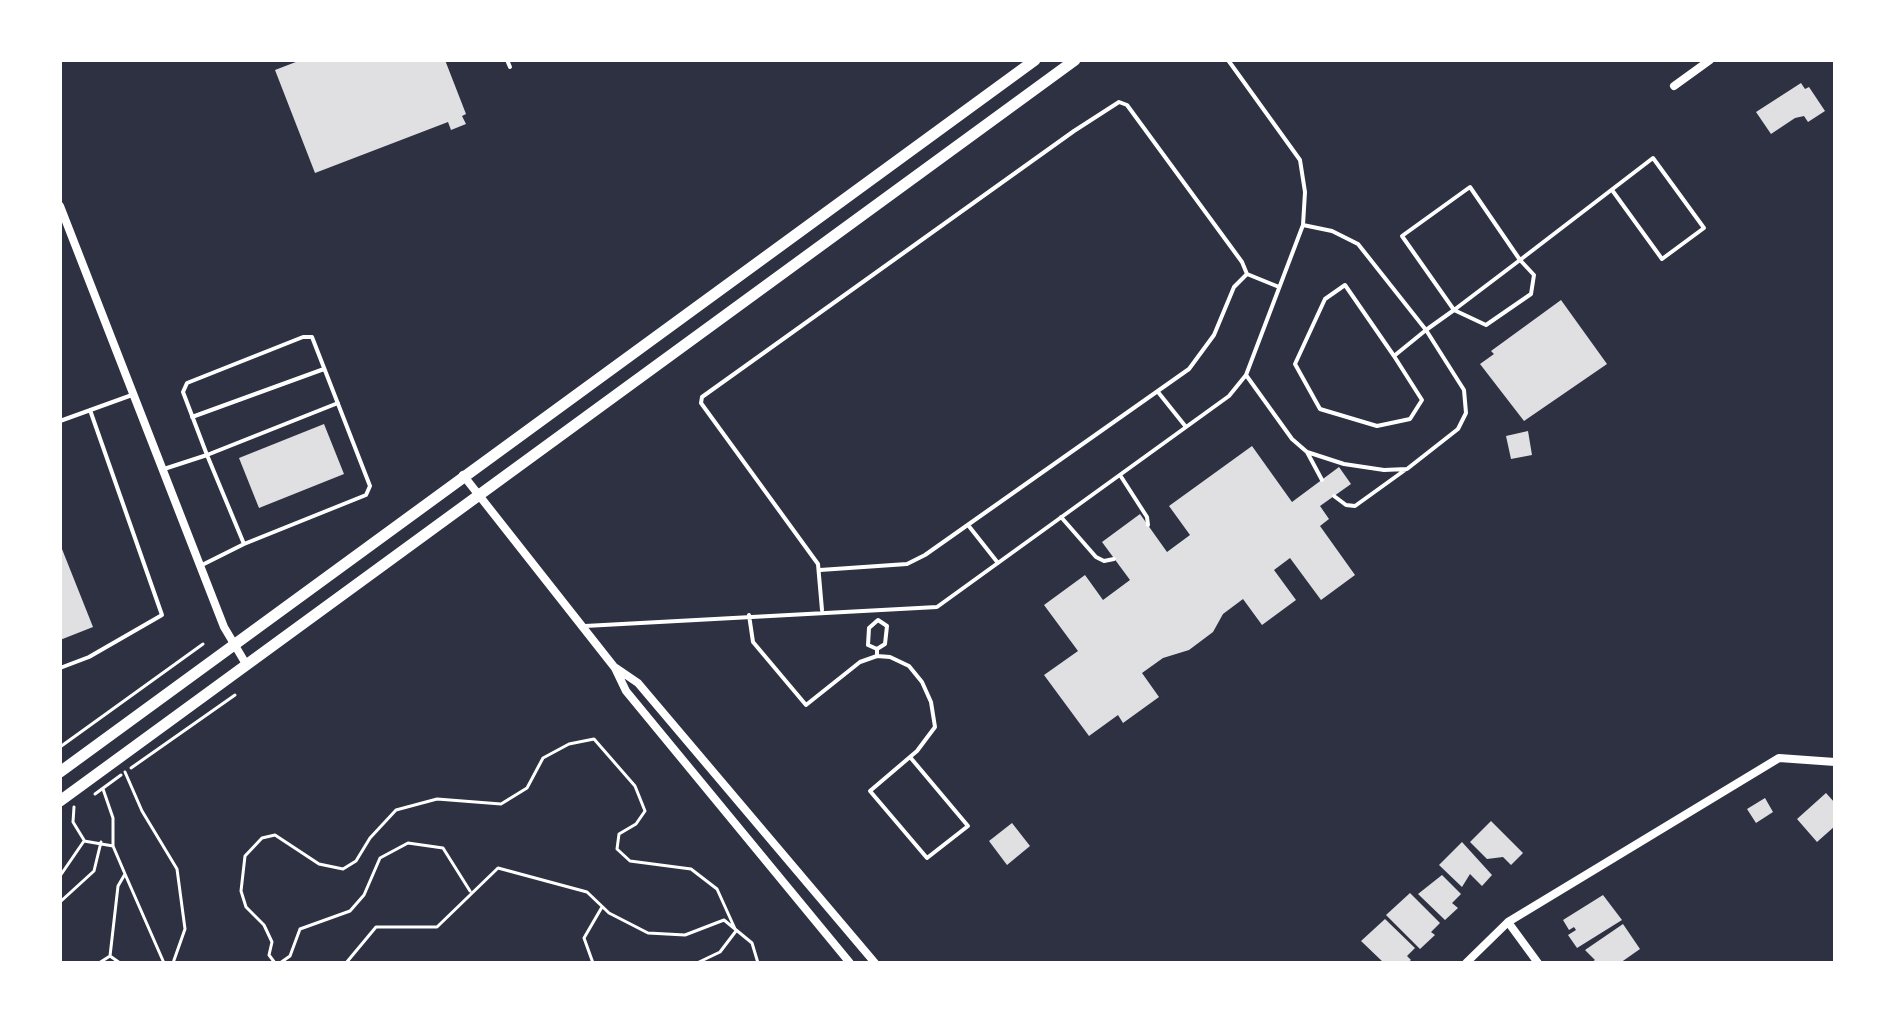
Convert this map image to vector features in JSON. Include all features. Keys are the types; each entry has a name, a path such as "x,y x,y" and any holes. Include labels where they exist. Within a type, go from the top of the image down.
{"main road":[{"path":"60,772 1035,60"},
{"path":"60,801 1075,60"}],"street":[{"path":"1674,86 1710,60"},
{"path":"60,206 200,566 232,644 246,664"},
{"path":"463,475 615,668 626,691 650,722 850,963"},
{"path":"615,668 638,683 875,963"},
{"path":"1466,963 1508,922 1779,758 1835,762"},
{"path":"1508,922 1538,963"}],"lane":[{"path":"507,60 510,67"},
{"path":"582,626 937,607 1229,396 1246,375 1303,225 1305,192 1300,160 1228,60"},
{"path":"822,611 820,570 701,403 702,397 1074,131 1119,102 1127,105 1242,262 1247,274 1279,287"},
{"path":"1394,356 1653,158 1704,228 1662,259 1612,190"},
{"path":"1470,187 1520,260 1534,275 1531,294 1486,325 1454,310 1402,236 1470,187"},
{"path":"1303,225 1332,231 1358,244 1426,330 1464,390 1466,413 1458,429 1355,506 1346,505 1334,496"},
{"path":"820,570 907,564 968,525 1189,369 1214,335 1234,287 1247,274"},
{"path":"1345,285 1394,356 1422,400 1410,419 1377,426 1320,409 1295,364 1325,299 1345,285"},
{"path":"200,566 244,544 366,495 370,486 312,337 303,337 187,383 183,392 244,544"},
{"path":"192,417 324,369"},
{"path":"1246,375 1307,452 1322,480"},
{"path":"1158,392 1186,427"},
{"path":"60,421 134,394"},
{"path":"163,469 207,455 338,403"},
{"path":"60,668 89,657 162,615 90,410"},
{"path":"1307,452 1344,464 1384,470 1407,469"},
{"path":"1120,475 1147,517 1148,525"},
{"path":"1061,517 1096,557 1104,561 1114,559"},
{"path":"968,525 998,563"},
{"path":"880,609 878,620 869,628 868,645 909,666 931,702 935,727 910,757 870,791 927,858 968,826 910,757"},
{"path":"749,615 753,642 806,705 885,644 887,626 878,620"}],"path":[{"path":"60,747 203,644"},
{"path":"173,963 185,929 177,869 142,811 125,772 235,695"},
{"path":"470,891 443,848 408,843 380,858 364,895 350,911 300,929 290,956 278,963 269,955 272,942 264,925 246,907 241,891 245,856 262,838 275,835 319,864 343,869 356,861 370,838 396,810 437,799 501,804 527,788 543,758 569,744 594,739 635,786 645,811 636,824 619,834 617,849 630,861 691,869 717,889 736,931"},
{"path":"103,789 113,818 113,846 164,963"},
{"path":"74,807 73,822 84,841"},
{"path":"84,841 113,846"},
{"path":"60,876 84,841"},
{"path":"60,902 94,871 101,842"},
{"path":"346,963 376,927 437,927 458,909 470,891 498,868 587,892 602,907 648,933 685,935 724,920 752,943 758,963"},
{"path":"110,956 118,886 125,874"},
{"path":"593,963 584,938 602,907"},
{"path":"697,963 720,952 736,931"},
{"path":"99,963 110,956"},
{"path":"110,956 120,963"},
{"path":"290,956 294,963"}],"building":[{"path":"301,60 445,60 466,114 462,116 466,124 451,130 448,122 315,173 275,70"},
{"path":"1801,83 1805,89 1809,87 1825,111 1808,122 1804,116 1795,118 1771,134 1756,112"},
{"path":"1561,300 1607,364 1524,421 1480,364 1494,354 1491,351"},
{"path":"324,424 344,474 259,508 239,458"},
{"path":"1528,431 1532,455 1511,459 1506,436"},
{"path":"1252,446 1292,502 1339,467 1351,484 1320,506 1329,519 1320,526 1355,575 1321,600 1290,558 1274,570 1296,600 1262,625 1243,599 1223,614 1213,632 1189,650 1163,658 1142,673 1159,697 1123,723 1118,715 1089,736 1044,675 1078,651 1044,605 1085,575 1103,600 1130,580 1102,542 1140,514 1167,552 1190,535 1169,506"},
{"path":"60,544 93,627 60,640"},
{"path":"1826,793 1835,803 1835,826 1817,842 1797,819"},
{"path":"1765,798 1773,812 1756,823 1747,809"},
{"path":"1491,821 1523,853 1511,865 1503,857 1487,859 1470,842"},
{"path":"1012,823 1030,846 1007,865 989,841"},
{"path":"1462,842 1492,875 1482,886 1470,874 1462,887 1439,865"},
{"path":"1442,875 1461,894 1452,903 1458,908 1445,920 1418,894"},
{"path":"1410,893 1440,923 1431,932 1435,935 1420,949 1386,915"},
{"path":"1603,895 1622,920 1577,948 1568,935 1576,930 1574,927 1569,930 1563,920"},
{"path":"1385,919 1415,948 1407,956 1411,960 1407,963 1384,963 1361,941"},
{"path":"1623,924 1640,949 1620,963 1590,963 1595,960 1585,950"}]}
